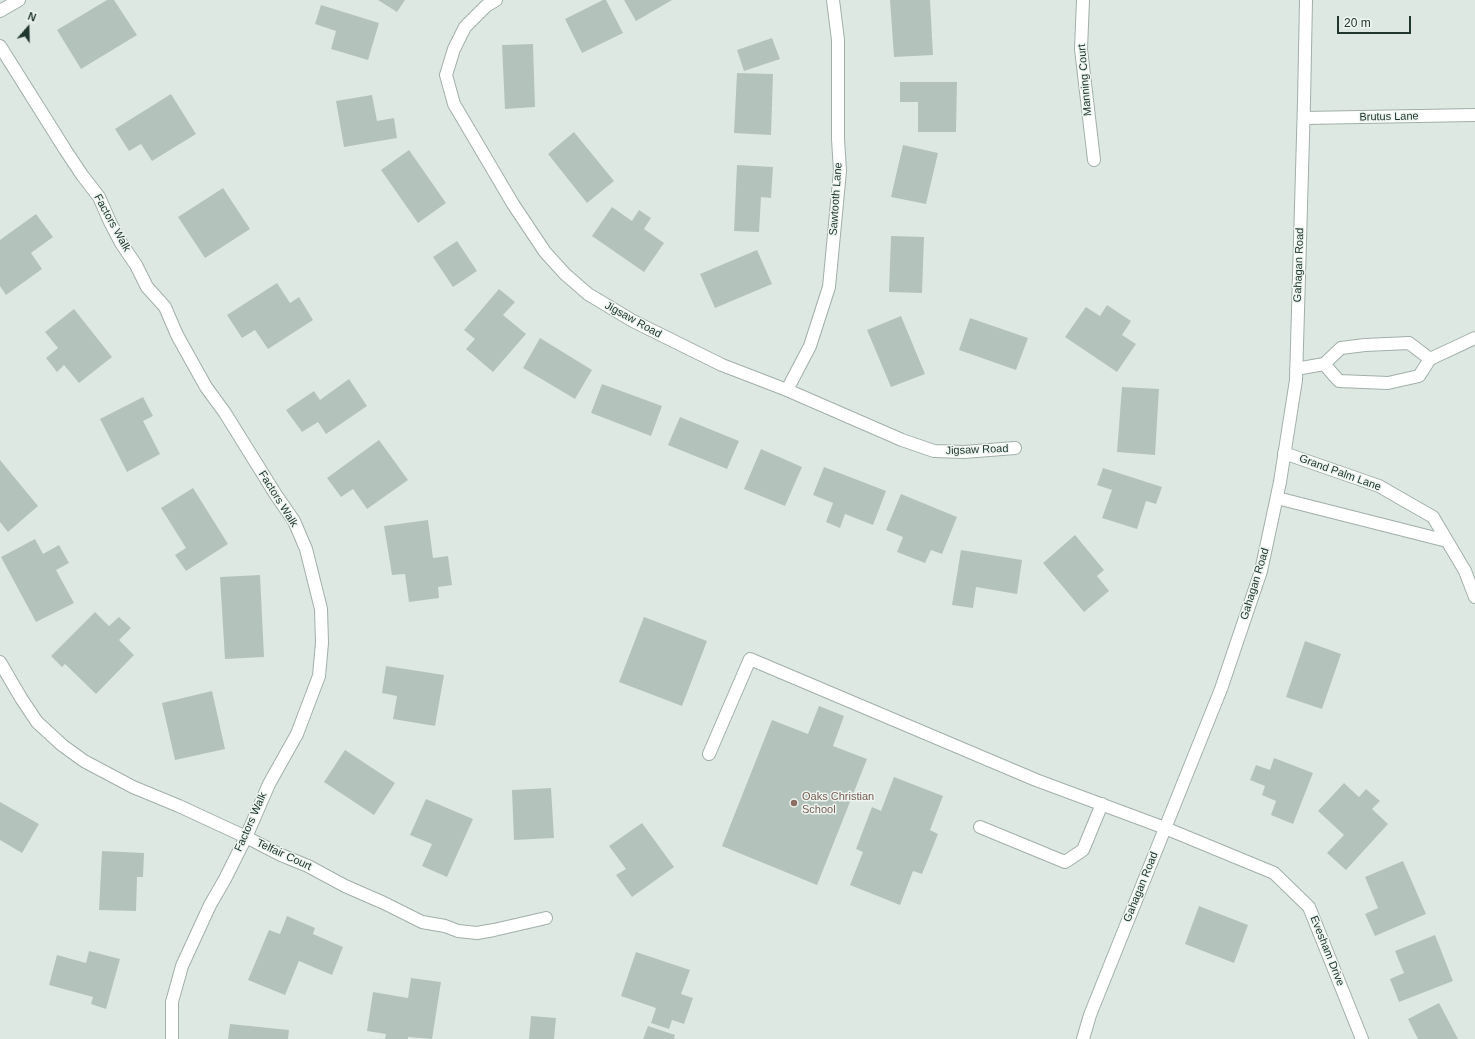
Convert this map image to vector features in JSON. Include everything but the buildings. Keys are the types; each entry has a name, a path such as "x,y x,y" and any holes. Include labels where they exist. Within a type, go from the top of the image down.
{"street":[{"path":"0,11 19,0"},
{"name":"Jigsaw Road","path":"496,0 486,6 465,27 454,49 446,76 454,104 513,204 545,252 565,274 588,294 633,321 722,364 787,390 902,440 934,451 964,452 1015,448"},
{"name":"Sawtooth Lane","path":"787,390 810,346 829,287 840,171 838,139 838,40 833,0"},
{"name":"Manning Court","path":"1083,0 1081,48 1094,160"},
{"name":"Gahagan Road","path":"1083,1039 1090,1016 1221,689 1259,579 1277,498 1296,380 1306,0"},
{"name":"Factors Walk","path":"0,46 82,176 99,196 121,243 136,265 147,287 165,307 206,387 225,413 294,521 306,549 321,609 322,643 319,676 297,734 268,784 246,837 210,905 182,966 172,1002 172,1039"},
{"name":"Brutus Lane","path":"1304,118 1475,115"},
{"path":"1324,364 1339,381 1388,383 1419,376 1430,359 1475,338"},
{"path":"1296,369 1324,364 1341,348 1365,345 1409,343 1430,359"},
{"name":"Grand Palm Lane","path":"1284,453 1380,486 1433,517 1466,571 1475,597"},
{"path":"1277,498 1447,541"},
{"name":"Evesham Drive","path":"709,754 750,659 1036,780 1165,828 1274,873 1309,907 1362,1039"},
{"name":"Telfair Court","path":"0,662 37,722 62,745 84,761 133,787 179,806 246,837 281,855 308,866 345,886 384,902 422,922 446,926 458,931 477,933 546,918"},
{"path":"980,827 1065,862 1082,850 1102,804"}],"place":[{"name":"Oaks Christian School","path":"794,803"}]}
